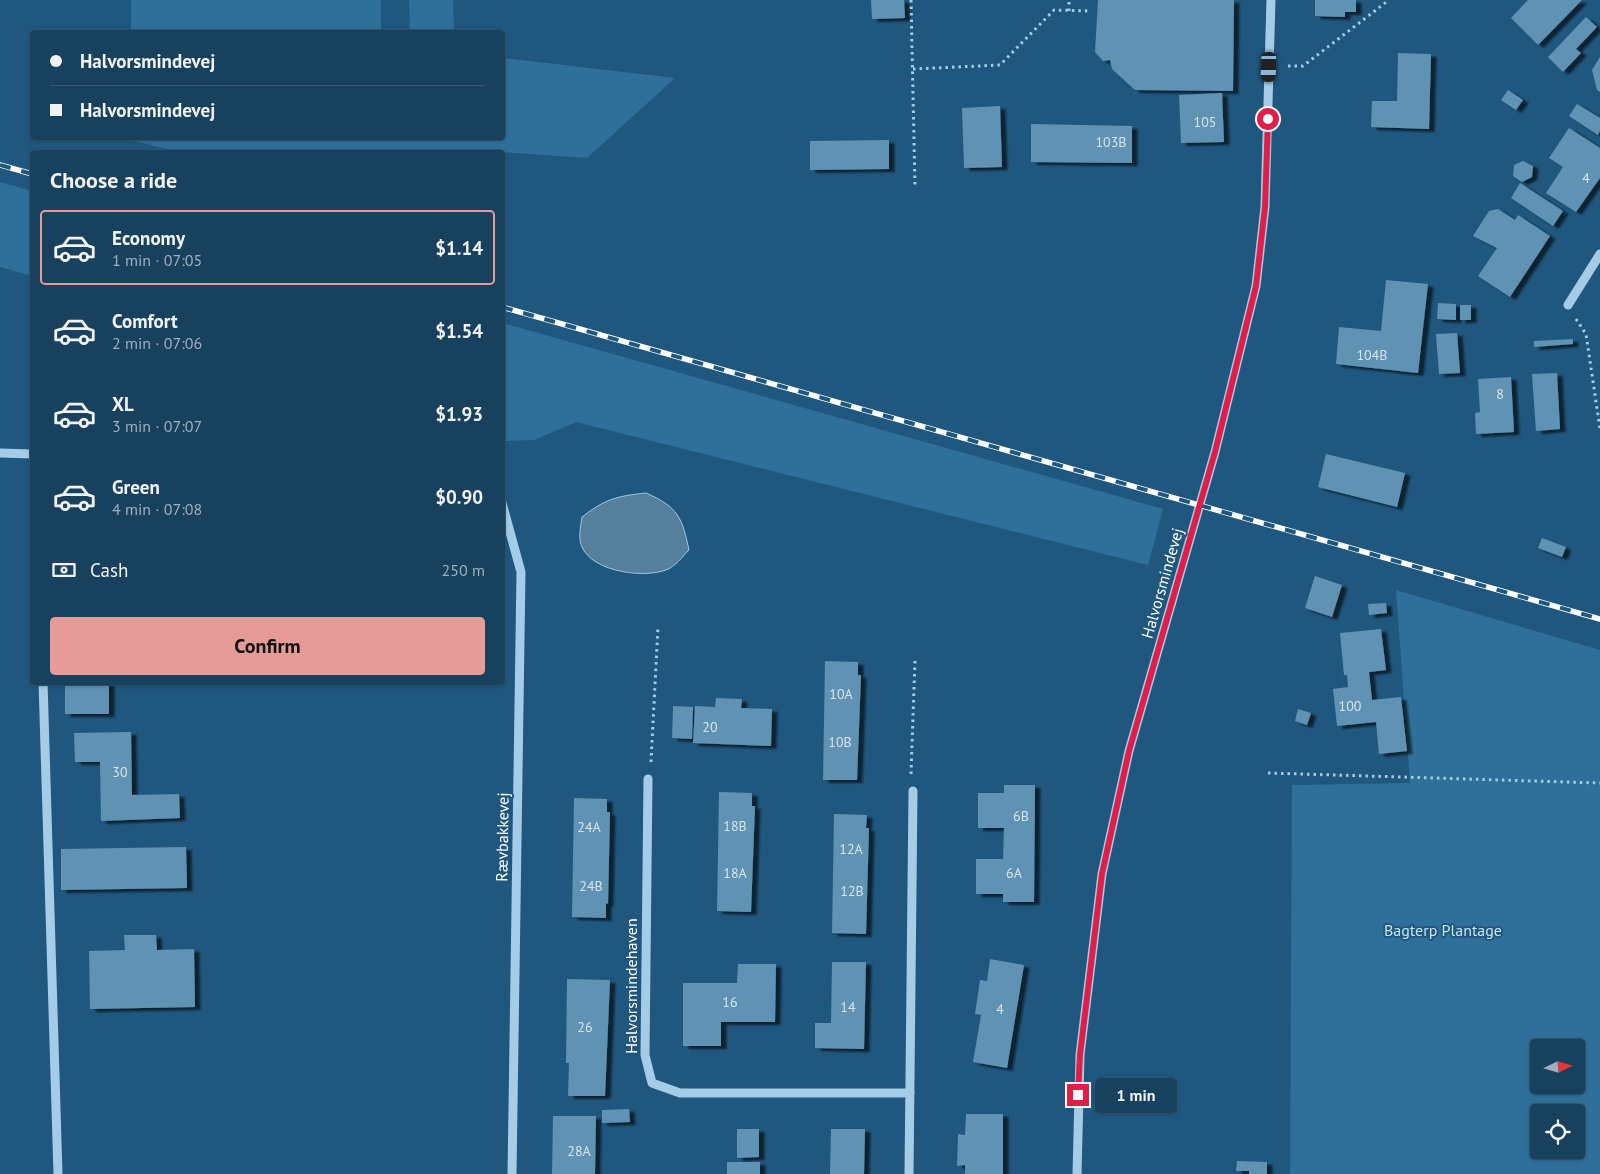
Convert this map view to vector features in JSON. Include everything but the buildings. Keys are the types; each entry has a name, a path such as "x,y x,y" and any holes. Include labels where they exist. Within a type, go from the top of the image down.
{"street":[{"name":"Halvorsmindevej","path":"1077,1174 1080,1055 1102,874 1129,751 1215,452 1256,286 1265,207 1271,0"},
{"path":"1568,305 1600,254"},
{"path":"0,454 30,454"},
{"name":"Rævbakkevej","path":"505,514 521,572 512,1174"},
{"path":"43,685 58,1174"},
{"name":"Halvorsmindehaven","path":"648,779 645,1055 652,1083 680,1093 910,1092"},
{"path":"909,1174 914,791"}],"path":[{"path":"911,0 915,187"},
{"path":"1069,0 1069,11"},
{"path":"1269,67 1303,66 1388,0"},
{"path":"913,69 1000,65 1054,10 1091,11"},
{"path":"1568,305 1586,334 1600,429"},
{"path":"648,779 658,628"},
{"path":"914,791 910,771 915,660"},
{"path":"1268,773 1600,782"}],"green space":[{"path":"131,0 381,0 381,30 131,30"},
{"path":"409,0 453,0 454,30 410,30"},
{"path":"505,58 675,78 587,158 505,152 505,150 169,150 135,141 505,140"},
{"path":"0,182 30,190 30,275 0,267"},
{"path":"505,324 1163,509 1148,565 576,422 534,440 505,441"},
{"name":"Bagterp Plantage","path":"1396,590 1600,650 1600,1174 1290,1174 1292,785 1410,783"}],"shaded area":[{"path":"646,493 665,503 677,514 684,529 689,550 672,567 656,573 629,573 616,570 592,559 584,551 580,540 582,517 612,499"}],"railway":[{"path":"0,165 30,173"},
{"path":"505,308 1600,619"}],"route":[{"path":"1078,1095 1080,1055 1102,874 1129,751 1215,452 1256,286 1265,207 1268,119"}]}
